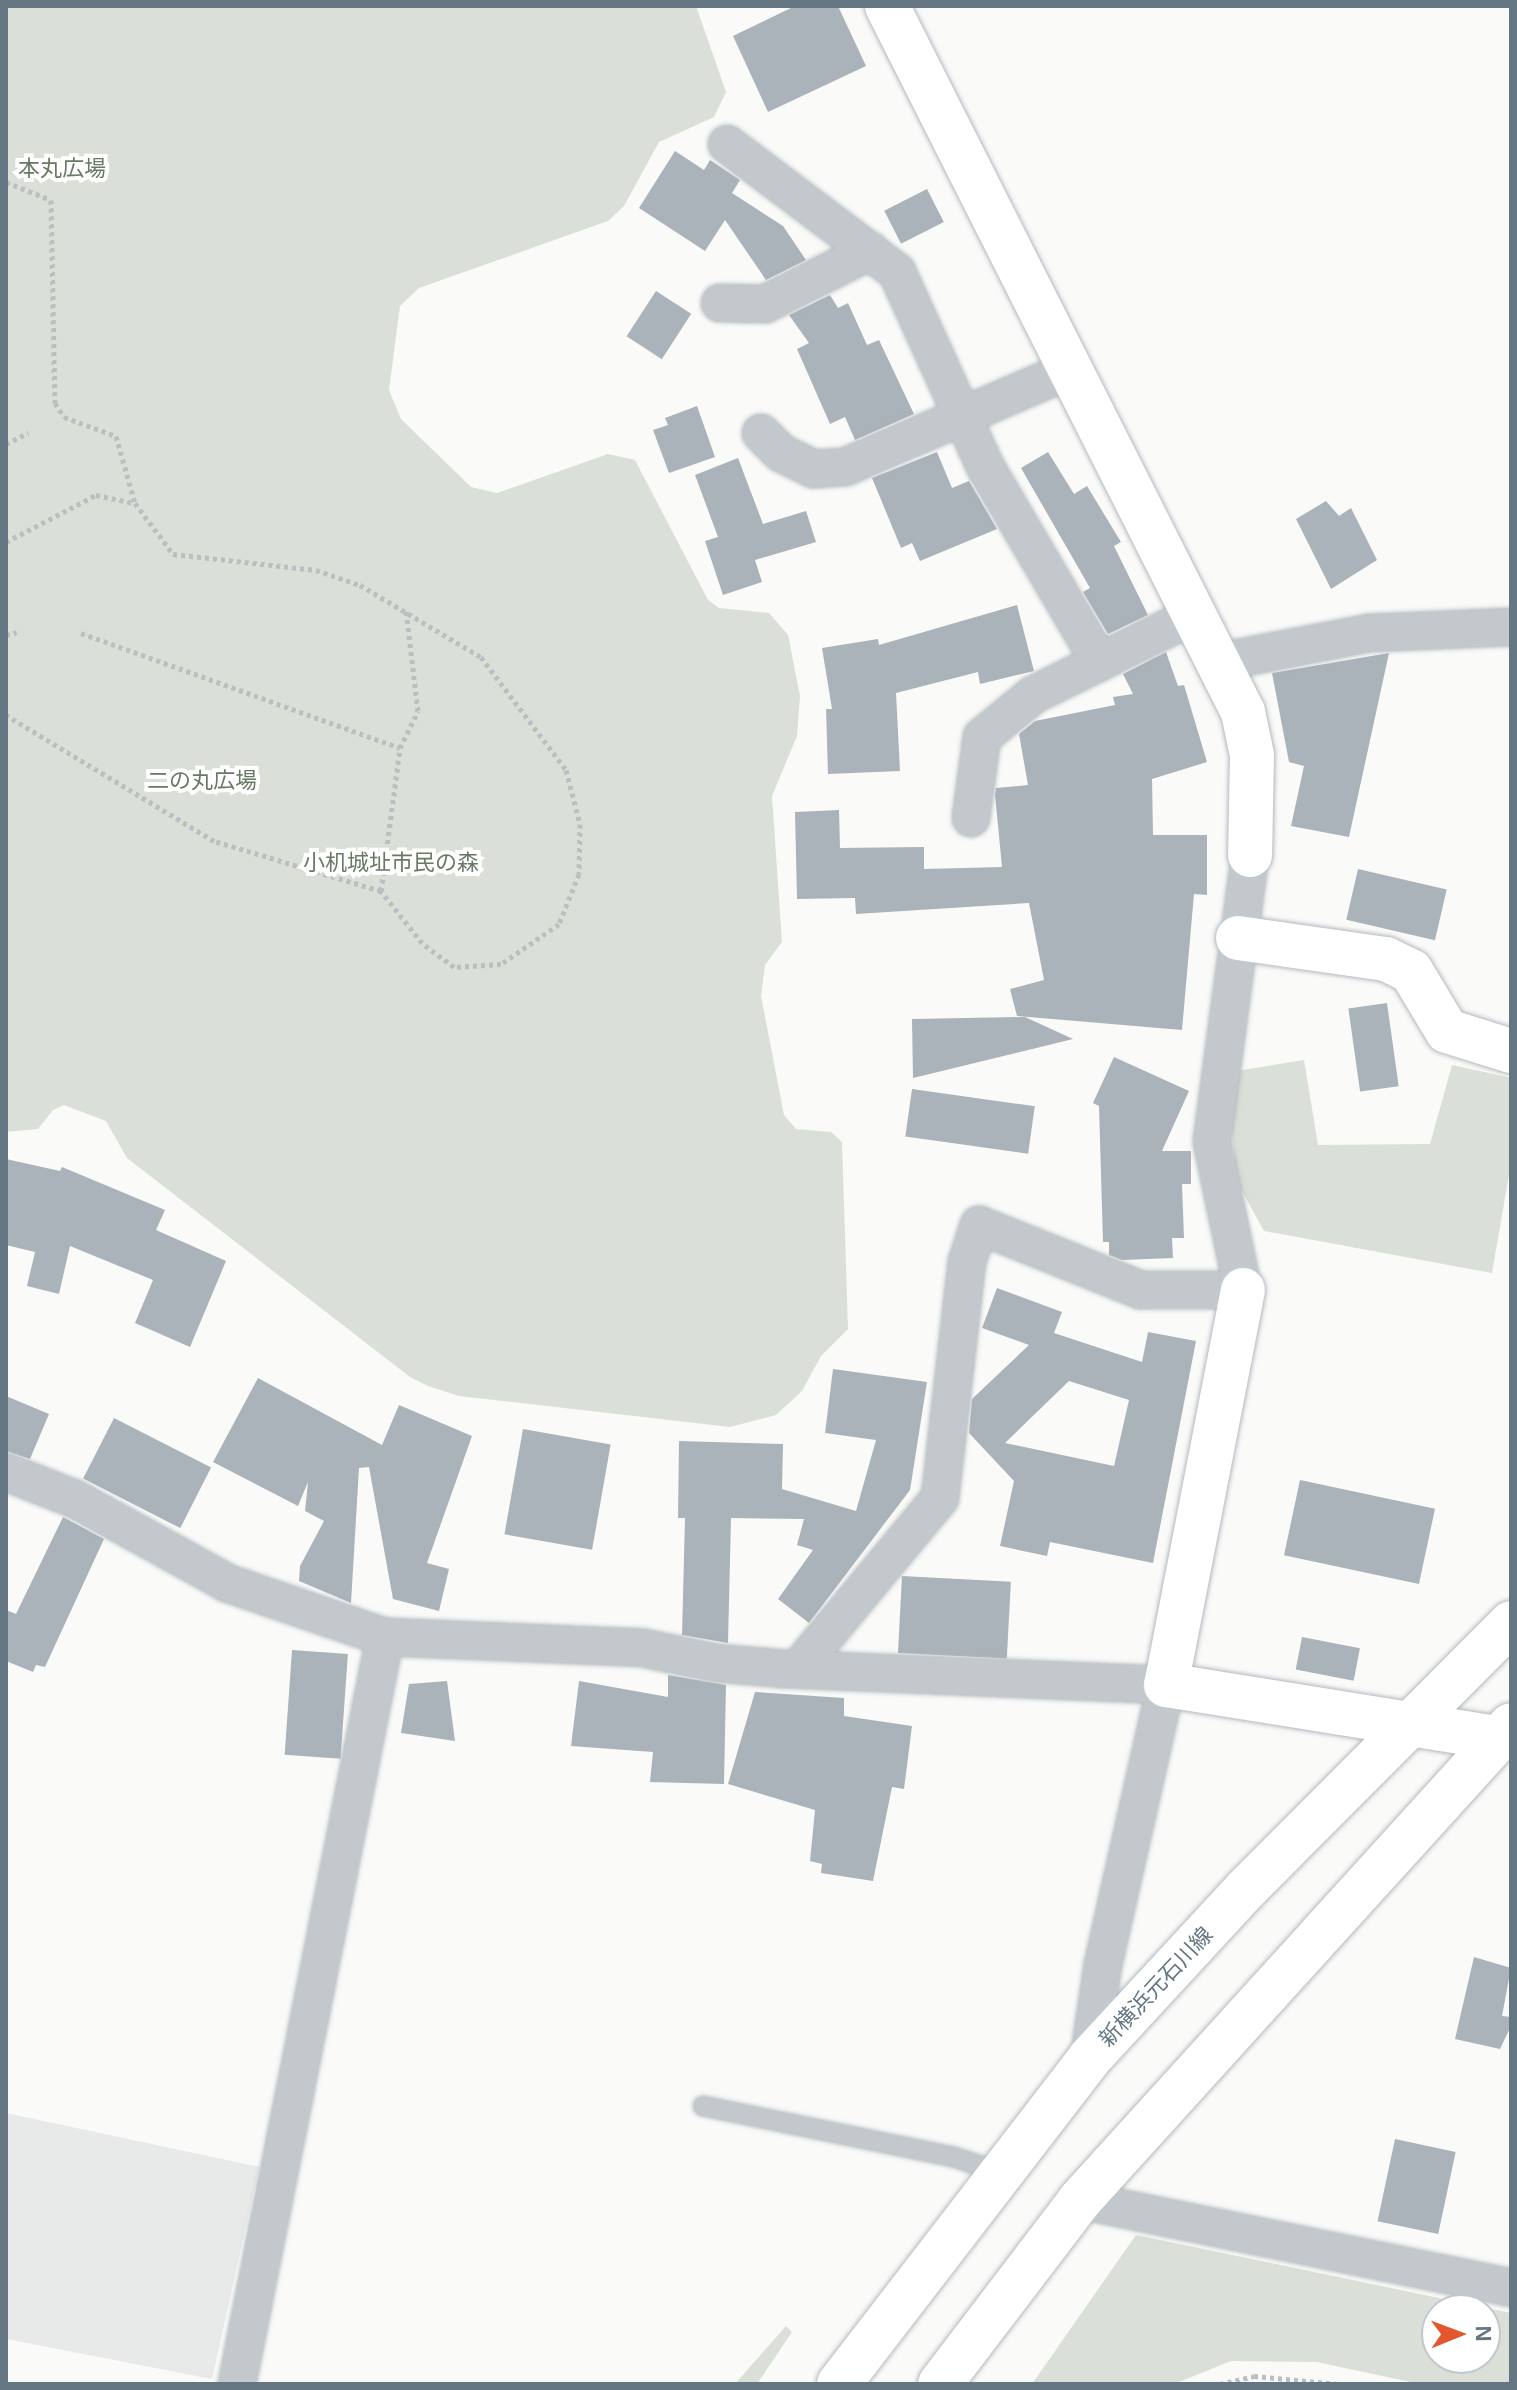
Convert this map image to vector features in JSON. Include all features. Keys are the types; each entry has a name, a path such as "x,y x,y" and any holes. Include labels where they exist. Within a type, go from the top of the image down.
{"street":[{"path":"887,6 1074,368 1196,614 1243,712 1252,755 1250,855 1212,1141 1243,1290 1166,1685 1103,1965 1089,2059"},
{"path":"727,144 897,272 961,420 1100,662"},
{"path":"720,303 765,304 870,251"},
{"path":"761,433 781,453 814,469 845,467 961,420 1074,368"},
{"path":"971,818 982,737 1033,695 1196,614"},
{"path":"1219,662 1370,633 1511,627"},
{"path":"1238,938 1386,959 1411,971 1447,1031 1511,1051"},
{"path":"798,1669 940,1498 967,1262 979,1225 1141,1290 1243,1290"},
{"path":"6,1472 75,1499 227,1583 385,1637 643,1648 716,1663 798,1669 1166,1685 1507,1734"},
{"name":"新横浜元石川線","path":"839,2384 1089,2059 1409,1721 1511,1623"},
{"path":"237,2384 385,1637"},
{"path":"940,2384 1080,2200 1507,1734"},
{"path":"1080,2200 1511,2288"}],"lane":[{"path":"703,2106 954,2157 1002,2173"}],"path":[{"path":"6,182 51,200 55,403 64,417 116,436 135,503 173,554 316,570 360,585 481,657 566,770 580,824 579,874 559,924 501,964 454,967 422,943 381,891 214,841 6,715"},
{"path":"6,444 28,433"},
{"path":"6,542 96,495 135,503"},
{"path":"381,891 400,748 418,711 406,611"},
{"path":"6,635 17,632"},
{"path":"81,633 400,748"},
{"path":"1220,2384 1254,2376 1339,2384"}],"shaded area":[{"path":"6,2113 259,2167 212,2379 6,2339"}],"green space":[{"name":"小机城址市民の森","path":"6,6 696,6 726,92 714,117 659,142 624,206 608,221 419,288 400,306 389,390 401,419 471,487 497,493 608,454 635,460 708,600 719,608 769,613 788,635 800,696 797,736 772,796 782,942 765,965 761,996 784,1115 796,1129 831,1132 842,1142 848,1329 821,1356 802,1391 776,1415 730,1427 459,1396 428,1386 410,1377 127,1158 106,1121 64,1105 53,1110 38,1129 6,1132"},
{"path":"1304,1060 1318,1145 1430,1144 1452,1065 1511,1078 1511,1163 1492,1273 1264,1231 1237,1182 1230,1113 1237,1071"},
{"path":"1136,2235 1421,2294 1421,2374 1501,2374 1501,2311 1511,2313 1511,2384 1420,2384 1317,2362 1231,2361 1174,2384 1032,2384"},
{"path":"786,2326 792,2332 757,2384 735,2384"}],"building":[{"path":"795,6 838,6 866,66 768,112 733,36"},
{"path":"675,151 704,170 710,160 740,180 732,193 783,226 806,260 766,280 725,220 705,251 639,208"},
{"path":"927,189 944,222 901,244 884,211"},
{"path":"656,291 691,314 662,359 627,336"},
{"path":"830,295 838,308 848,303 867,345 879,340 914,414 855,440 845,417 830,424 797,349 809,343 789,315"},
{"path":"697,406 715,457 669,473 653,430 668,425 665,418"},
{"path":"937,452 952,488 969,481 997,529 920,561 912,543 901,548 872,478"},
{"path":"1048,452 1074,494 1087,486 1121,542 1114,546 1148,615 1108,634 1083,592 1090,588 1021,468"},
{"path":"738,458 763,524 806,511 816,542 755,560 762,582 723,595 705,541 718,537 695,475"},
{"path":"1326,501 1339,516 1351,508 1377,560 1331,589 1296,519"},
{"path":"1017,605 1034,671 980,684 978,672 896,693 900,771 828,774 826,709 832,709 822,648 878,639 879,645"},
{"path":"1166,652 1178,686 1184,685 1207,762 1152,779 1153,835 1207,835 1207,895 1194,894 1182,1030 1017,1016 1010,989 1044,980 1029,903 856,914 855,898 797,899 795,812 839,810 840,848 924,847 924,869 1002,867 995,795 996,788 1028,785 1019,734 1035,721 1115,705 1113,697 1133,694 1123,674"},
{"path":"1389,653 1349,837 1291,826 1304,766 1289,762 1272,673"},
{"path":"1358,869 1447,889 1435,940 1346,920"},
{"path":"1387,1003 1399,1086 1360,1092 1348,1008"},
{"path":"1025,1017 1073,1039 913,1078 912,1019"},
{"path":"1114,1057 1189,1091 1162,1151 1191,1151 1191,1184 1182,1184 1184,1238 1172,1238 1173,1258 1122,1260 1109,1255 1109,1242 1103,1242 1099,1106 1093,1103"},
{"path":"912,1089 1035,1106 1028,1154 905,1137"},
{"path":"6,1159 60,1171 62,1167 165,1210 156,1230 226,1261 190,1347 135,1323 153,1280 70,1246 59,1294 27,1286 35,1252 6,1245"},
{"path":"997,1288 1062,1312 1054,1333 1142,1362 1148,1332 1196,1341 1153,1563 1050,1542 1047,1556 1000,1546 1014,1481 969,1433 972,1399 1029,1345 982,1328","holes":["1069,1381 1129,1400 1114,1466 1005,1443"]},
{"path":"833,1369 927,1382 910,1490 809,1623 778,1599 813,1550 797,1545 804,1519 731,1518 728,1643 682,1635 685,1518 678,1518 679,1441 783,1444 782,1489 856,1511 876,1440 825,1433"},
{"path":"258,1378 382,1445 399,1405 472,1436 427,1563 449,1569 439,1611 393,1599 369,1467 359,1468 351,1603 299,1581 300,1566 324,1521 305,1511 308,1482 298,1506 213,1462"},
{"path":"6,1396 49,1414 30,1459 6,1451"},
{"path":"114,1418 211,1467 180,1528 83,1479"},
{"path":"523,1429 611,1444 592,1550 504,1534"},
{"path":"1300,1480 1435,1509 1419,1584 1284,1555"},
{"path":"63,1517 104,1539 45,1667 36,1665 33,1672 6,1661 6,1610 16,1614"},
{"path":"902,1576 1011,1582 1007,1659 898,1653"},
{"path":"1302,1637 1360,1648 1354,1681 1296,1669"},
{"path":"292,1650 348,1654 341,1759 285,1755"},
{"path":"668,1675 726,1685 724,1784 650,1782 653,1752 571,1746 579,1681 668,1697"},
{"path":"447,1681 455,1741 401,1733 409,1684"},
{"path":"755,1692 844,1698 844,1716 912,1726 904,1789 892,1787 873,1881 821,1873 822,1864 810,1861 815,1810 728,1784"},
{"path":"1474,1957 1511,1968 1502,2016 1511,2017 1511,2026 1500,2049 1455,2039"},
{"path":"1395,2139 1456,2152 1438,2234 1378,2221"}],"park label":[{"name":"本丸広場","path":"62,169"},
{"name":"二の丸広場","path":"202,781"}]}
